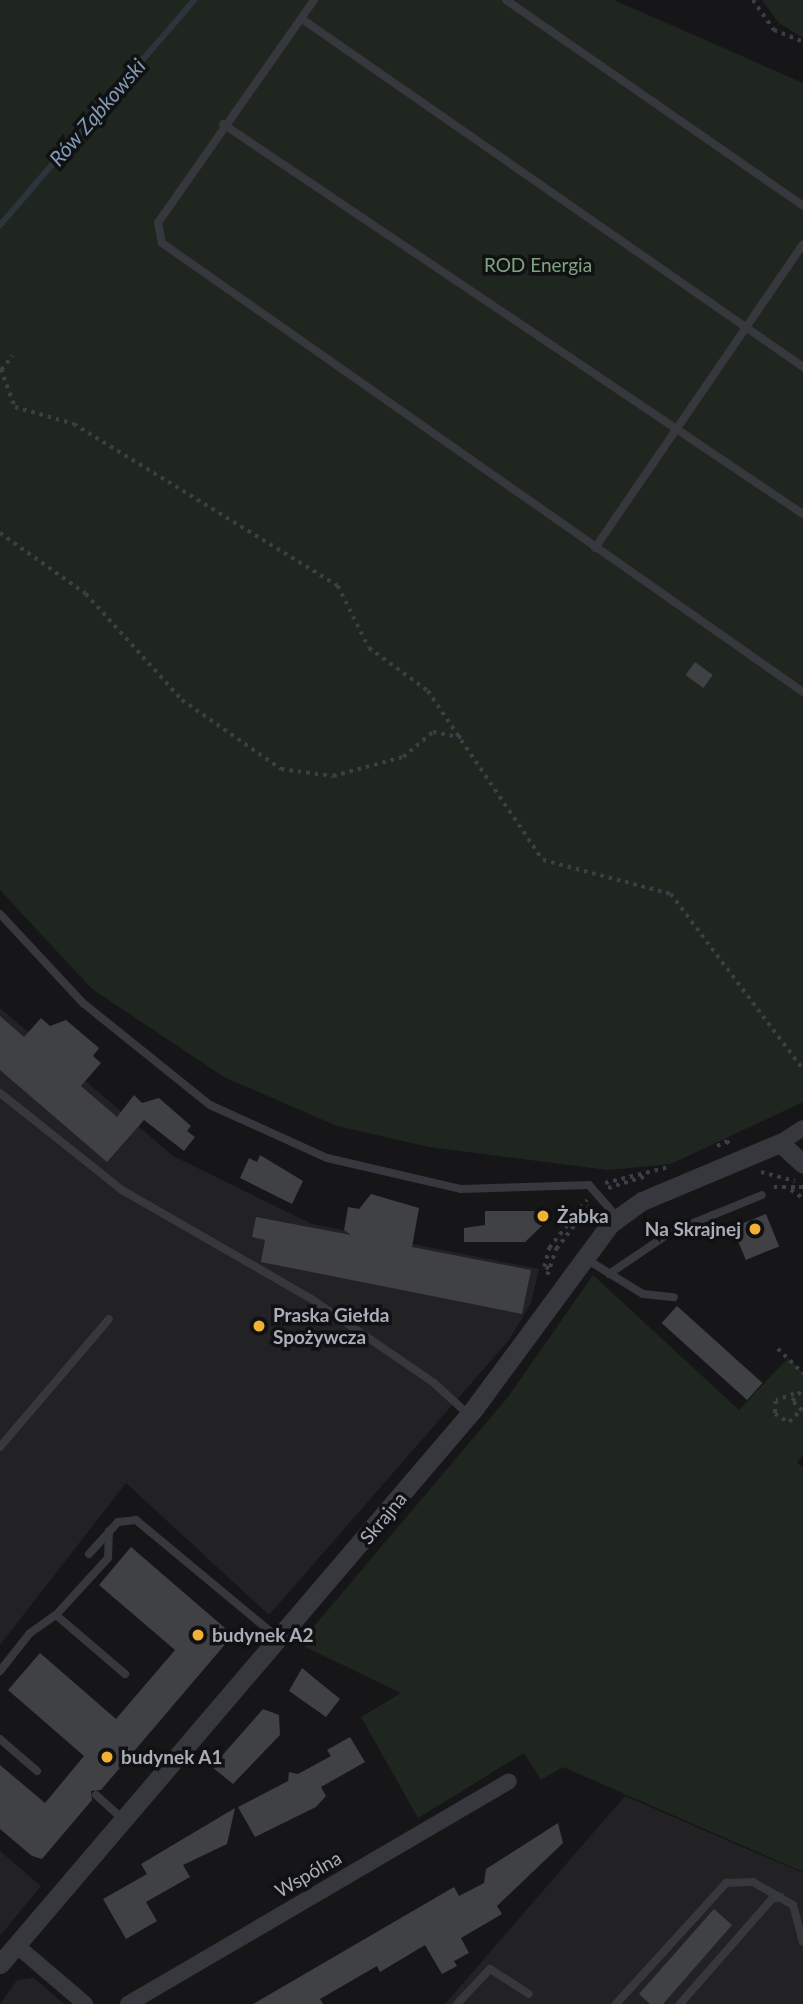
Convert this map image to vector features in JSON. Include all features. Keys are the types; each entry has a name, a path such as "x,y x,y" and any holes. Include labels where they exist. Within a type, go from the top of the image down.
{"street":[{"name":"Skrajna","path":"0,1964 469,1415 583,1256 617,1217 780,1143 803,1128"},
{"path":"780,1143 803,1164"},
{"name":"Wspólna","path":"128,2004 509,1781"},
{"path":"16,1945 85,2004"}],"lane":[{"path":"314,0 223,124 158,223 162,243 803,692"},
{"path":"506,0 803,206"},
{"path":"302,19 803,367"},
{"path":"223,124 671,431 803,514"},
{"path":"594,548 671,431 803,244"},
{"path":"0,914 83,1003 210,1105 327,1158 449,1186 589,1185 617,1217"},
{"path":"0,1094 122,1190 310,1298 434,1383 469,1415"},
{"path":"609,1274 671,1232 762,1195"},
{"path":"583,1256 643,1294 674,1297"},
{"path":"0,1447 109,1319"},
{"path":"89,1554 118,1522 136,1520 279,1639"},
{"path":"0,1671 30,1633 56,1615 108,1558 108,1531"},
{"path":"56,1615 125,1674"},
{"path":"0,1739 37,1771"},
{"path":"96,1795 124,1820"},
{"path":"616,2004 624,2000 726,1883 753,1882 793,1905 803,1942"},
{"path":"680,2004 772,1899 781,1896"},
{"path":"457,2004 490,1969 529,1994"}],"path":[{"path":"753,0 774,30 803,42"},
{"path":"12,356 1,370 15,407 74,424 338,586 369,648 428,691 464,738 516,828 543,860 671,894 803,1069"},
{"path":"0,534 86,594 182,700 281,769 333,776 403,757 433,732 464,738"},
{"path":"787,1183 803,1198"},
{"path":"778,1349 803,1373"},
{"path":"794,1394 793,1404 802,1411 789,1422 775,1414 776,1401 803,1389"}],"shaded area":[{"name":"Praska Giełda Spożywcza","path":"0,1008 173,1156 312,1224 539,1269 531,1303 509,1340 269,1615 126,1483 0,1645"},
{"path":"625,1796 803,1873 803,2004 445,2004"},
{"path":"0,1851 41,1886 0,1936"},
{"path":"34,1978 64,2004 0,2004 17,1980"}],"green space":[{"name":"ROD Energia","path":"0,0 614,0 803,83 803,1102 671,1164 608,1170 429,1147 337,1126 224,1077 92,989 0,890"},
{"path":"762,0 803,0 803,38 779,23"},
{"path":"593,1275 739,1410 788,1358 803,1373 803,1455 797,1462 803,1468 803,1872 563,1767 541,1780 524,1753 418,1818 361,1717 401,1693 299,1644 508,1397"}],"building":[{"path":"695,662 713,675 703,688 686,675"},
{"path":"0,1016 24,1037 41,1018 50,1026 66,1020 99,1048 93,1056 101,1063 81,1086 117,1117 134,1095 142,1103 159,1098 191,1126 187,1131 195,1137 184,1151 144,1120 107,1162 0,1070"},
{"path":"260,1155 303,1181 292,1204 240,1178 249,1158 257,1162"},
{"path":"371,1194 419,1208 412,1247 531,1270 522,1314 261,1262 265,1240 252,1237 256,1217 351,1235 344,1230 348,1207 359,1209"},
{"path":"485,1211 546,1211 546,1222 525,1242 464,1242 464,1228 485,1225"},
{"path":"766,1214 779,1246 746,1260 733,1227"},
{"path":"677,1306 762,1383 747,1400 662,1323"},
{"path":"131,1547 233,1635 101,1790 91,1791 92,1800 42,1859 32,1856 0,1829 0,1765 45,1803 84,1756 8,1690 40,1653 116,1719 175,1650 99,1585"},
{"path":"302,1668 340,1699 326,1717 289,1691"},
{"path":"263,1709 279,1715 280,1735 233,1784 212,1767"},
{"path":"350,1737 365,1762 321,1787 326,1796 316,1807 255,1837 238,1807 288,1781 289,1772 298,1774 331,1756 327,1750"},
{"path":"235,1808 227,1844 183,1865 190,1877 146,1902 157,1921 126,1939 103,1899 147,1874 141,1864"},
{"path":"558,1823 563,1843 497,1906 502,1914 461,1938 469,1953 454,1961 457,1966 442,1974 425,1945 380,1972 377,1966 320,1999 323,2004 253,2004 454,1887 459,1896 484,1883 486,1869"},
{"path":"714,1909 732,1925 663,2004 650,2004 639,1994"}],"waterway":[{"name":"Rów Ząbkowski","path":"0,225 194,0"}],"place":[{"name":"Żabka","path":"543,1216"},
{"name":"Na Skrajnej","path":"755,1229"},
{"name":"Praska Giełda Spożywcza","path":"259,1326"},
{"name":"budynek A2","path":"198,1635"},
{"name":"budynek A1","path":"107,1757"}]}
